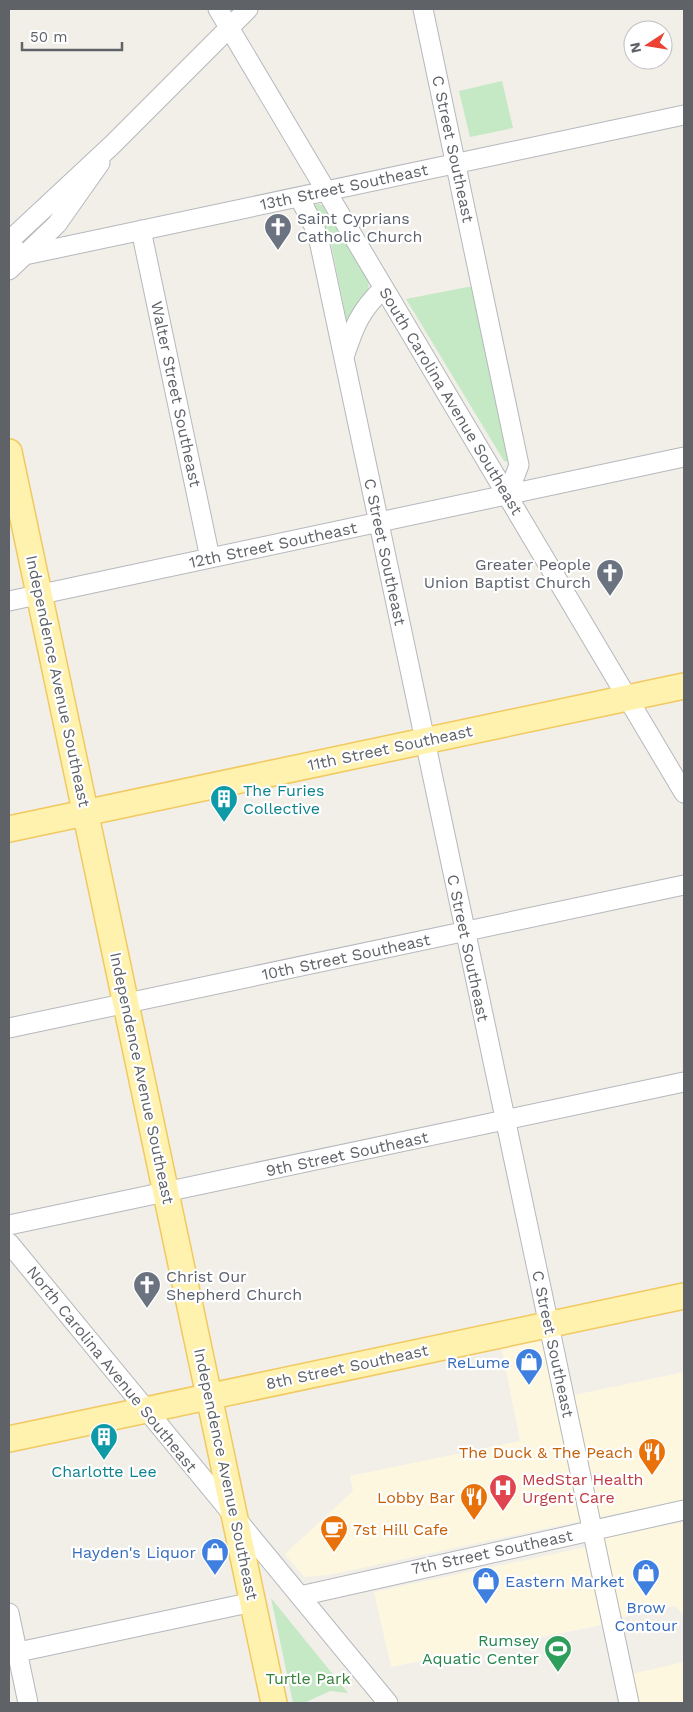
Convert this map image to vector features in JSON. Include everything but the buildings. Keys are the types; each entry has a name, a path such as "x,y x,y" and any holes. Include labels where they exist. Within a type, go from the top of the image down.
{"main road":[{"name":"Independence Avenue Southeast","path":"9,452 274,1703"},
{"name":"11th Street Southeast","path":"9,829 684,686"},
{"name":"8th Street Southeast","path":"9,1439 684,1296"}],"street":[{"name":"South Carolina Avenue Southeast","path":"218,9 684,793"},
{"path":"25,255 18,252 9,241 112,145 248,9"},
{"name":"C Street Southeast","path":"423,9 519,466 508,494"},
{"name":"13th Street Southeast","path":"25,255 684,115"},
{"path":"9,270 57,224 87,185 112,145"},
{"name":"C Street Southeast","path":"299,196 318,236 629,1703"},
{"name":"Walter Street Southeast","path":"141,230 210,558"},
{"path":"344,358 360,314 369,301 384,288"},
{"name":"12th Street Southeast","path":"9,601 684,457"},
{"name":"10th Street Southeast","path":"9,1028 684,885"},
{"name":"9th Street Southeast","path":"9,1225 684,1082"},
{"name":"North Carolina Avenue Southeast","path":"9,1243 388,1703"},
{"name":"7th Street Southeast","path":"300,1596 684,1510"},
{"path":"13,1653 253,1602"},
{"path":"9,1612 13,1653 28,1703"}],"shaded area":[{"path":"541,1337 580,1521 329,1575 304,1577 285,1554 353,1491 350,1476 520,1441 501,1345"},
{"path":"684,1372 684,1500 600,1517 574,1395"},
{"path":"684,1522 684,1615 675,1606 619,1618 603,1537"},
{"path":"587,1547 602,1625 391,1667 374,1592"},
{"path":"684,1662 684,1703 637,1703 631,1674"}],"green space":[{"path":"502,81 513,128 470,137 459,91"},
{"path":"319,204 323,206 369,281 368,290 347,323 331,243 313,205"},
{"path":"473,286 509,462 504,461 406,299"},
{"name":"Turtle Park","path":"271,1598 348,1693 330,1691 304,1703 293,1703"}],"place":[{"name":"Saint Cyprians Catholic Church","path":"278,251"},
{"name":"Greater People Union Baptist Church","path":"610,597"},
{"name":"The Furies Collective","path":"224,823"},
{"name":"Christ Our Shepherd Church","path":"147,1309"},
{"name":"ReLume","path":"529,1386"},
{"name":"Charlotte Lee","path":"104,1461"},
{"name":"The Duck & The Peach","path":"652,1476"},
{"name":"MedStar Health Urgent Care","path":"503,1512"},
{"name":"Lobby Bar","path":"474,1521"},
{"name":"7st Hill Cafe","path":"334,1553"},
{"name":"Hayden's Liquor","path":"215,1576"},
{"name":"Brow Contour","path":"646,1597"},
{"name":"Eastern Market","path":"486,1605"},
{"name":"Rumsey Aquatic Center","path":"558,1673"}]}
